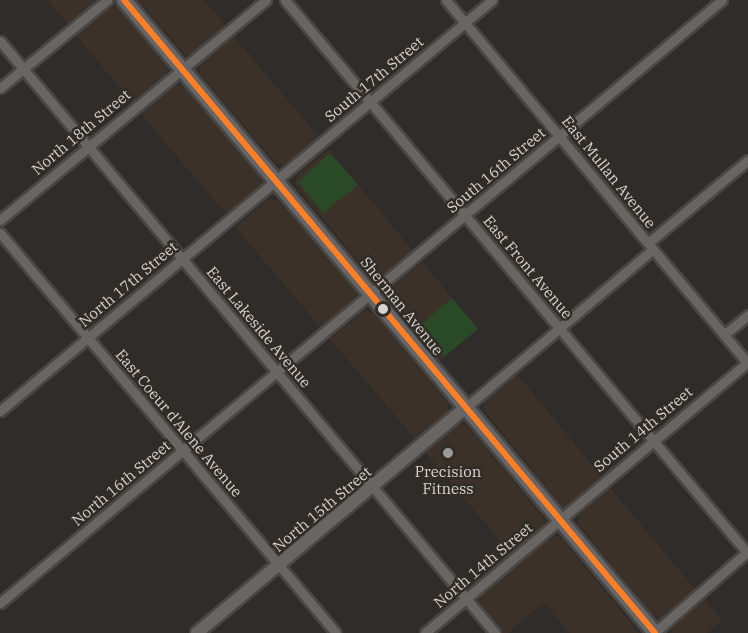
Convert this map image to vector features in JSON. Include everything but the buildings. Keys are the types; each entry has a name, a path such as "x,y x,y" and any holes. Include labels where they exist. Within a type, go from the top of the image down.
{"main road":[{"name":"Sherman Avenue","path":"124,0 654,633"},
{"name":"North 15th Street","path":"197,633 465,408"}],"street":[{"path":"0,88 107,0"},
{"name":"North 18th Street","path":"0,220 266,0"},
{"name":"East Front Avenue","path":"285,0 652,442 748,552"},
{"name":"East Mullan Avenue","path":"446,0 748,363"},
{"name":"South 17th Street","path":"276,181 492,0"},
{"name":"South 16th Street","path":"371,294 722,0"},
{"name":"East Lakeside Avenue","path":"0,41 495,633"},
{"path":"465,408 746,165"},
{"name":"North 17th Street","path":"0,411 276,181"},
{"name":"East Coeur d'Alene Avenue","path":"0,232 336,633"},
{"name":"North 16th Street","path":"0,603 371,294"},
{"path":"724,335 748,315"},
{"name":"South 14th Street","path":"560,520 748,363"},
{"name":"North 14th Street","path":"425,633 560,520"},
{"path":"654,633 748,552"}],"shaded area":[{"path":"48,0 97,0 68,24"},
{"path":"138,0 204,0 226,26 192,53 185,55"},
{"path":"109,8 118,8 167,67 168,72 164,78 133,103 76,35"},
{"path":"234,37 320,138 286,166 277,164 199,73 202,63"},
{"path":"175,85 185,87 261,178 261,189 228,216 141,114"},
{"path":"329,150 414,252 380,280 371,277 295,185 297,175"},
{"path":"269,199 279,201 356,292 355,301 322,329 235,227"},
{"path":"422,262 478,329 440,360 388,297 389,289"},
{"path":"365,310 374,314 449,404 447,413 415,439 330,339"},
{"path":"517,374 602,477 566,507 563,507 483,409 484,402"},
{"path":"456,425 468,426 545,520 542,527 511,554 425,452"},
{"path":"610,488 696,590 661,619 652,614 578,524 579,515"},
{"path":"557,536 563,540 639,633 569,633 544,602 508,633 503,633 478,604 479,597 551,537"},
{"path":"705,600 722,620 707,633 671,633 673,627"}],"green space":[{"path":"330,153 358,185 323,213 298,182"},
{"path":"452,298 478,329 444,357 419,326"}],"transit line":[{"path":"124,0 655,633"}],"place":[{"name":"Precision Fitness","path":"448,453"}]}
